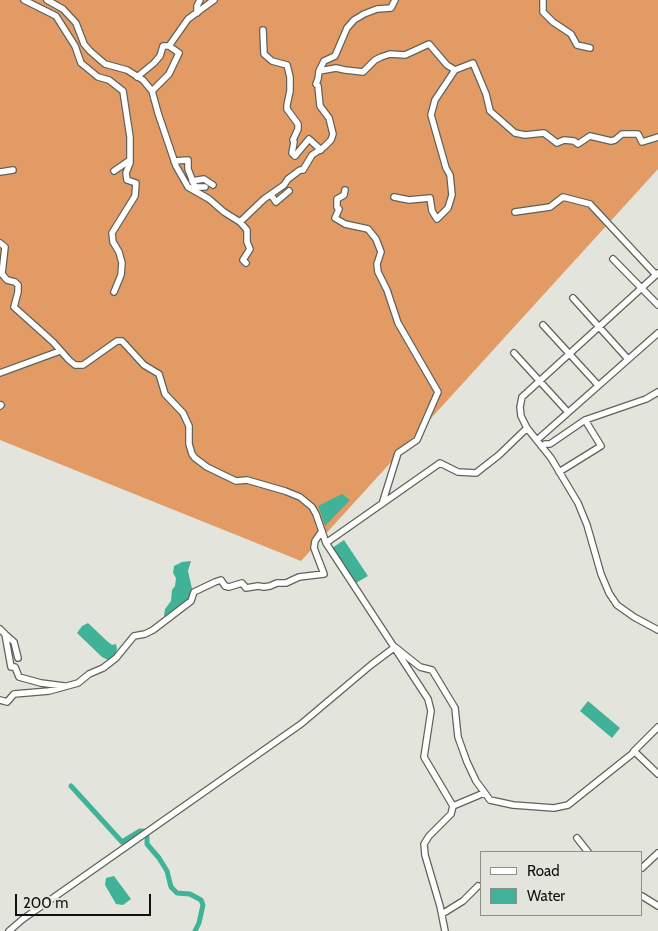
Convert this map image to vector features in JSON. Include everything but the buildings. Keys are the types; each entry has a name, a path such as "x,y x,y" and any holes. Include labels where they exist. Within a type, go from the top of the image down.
{"street":[{"path":"24,0 56,16 75,46 81,64 98,76 109,80 123,91 130,137 130,160 126,172 127,180 136,183 135,196 112,232 113,242 119,252 122,263 121,275 114,292"},
{"path":"48,0 63,9 76,23 84,44 90,51 105,64 126,70 137,77 152,91 174,161 188,187 209,199 224,212 240,222 246,230 250,250 243,260 246,263"},
{"path":"197,13 197,6 200,0"},
{"path":"137,77 154,63 160,56 163,46 168,46 188,20 214,0"},
{"path":"240,222 264,199 303,170 312,155 328,144 334,134 330,118 320,106 318,86 316,84 319,70 324,61 335,56 347,28 354,20 377,9 390,8 395,0"},
{"path":"543,0 543,12 553,22 571,34 577,45 590,48"},
{"path":"263,30 264,54 272,61 287,65 290,77 287,109 298,124 293,140 292,153 294,156 309,139 321,150"},
{"path":"319,70 336,68 363,72 375,60 381,57 390,54 405,55 429,44 447,65 455,70"},
{"path":"152,91 169,74 179,53 168,46"},
{"path":"394,197 410,200 430,198 432,211 437,219 448,208 452,195 450,175 446,168 431,115 435,100 455,70 473,63 486,94 490,110 516,133 525,135 544,133 557,143 564,140 574,141 578,144 590,136 611,141 622,134 638,134 642,142 658,137"},
{"path":"114,171 130,160"},
{"path":"174,161 188,160 188,169 195,187 205,187"},
{"path":"0,172 13,170"},
{"path":"192,181 204,179 213,184"},
{"path":"345,190 344,195 337,199 337,207 339,209 335,218 345,224 368,228 376,239 381,252 377,264 378,272 387,290 398,323 438,392 417,440 398,453 383,501"},
{"path":"271,195 276,202 288,191"},
{"path":"515,212 550,207 563,197 590,204 657,274 522,397 520,407 521,416 527,428 542,447 578,503 609,593 617,604 634,617 658,630"},
{"path":"0,243 5,247 2,274 7,280 18,285 14,307 53,342 75,365 84,365 117,341 122,342 144,365 159,374 165,394 183,413 189,426 189,444 195,458 207,467 236,481 247,480 300,497 312,507 326,543 428,699 431,710 424,756 453,806 451,814 429,836 424,844 424,855 442,914 445,931"},
{"path":"613,259 658,305"},
{"path":"573,298 627,358"},
{"path":"544,325 597,384"},
{"path":"537,440 658,333"},
{"path":"0,373 60,351"},
{"path":"514,353 566,410"},
{"path":"542,447 545,444 550,444 586,420 646,399 658,392"},
{"path":"559,472 601,446 586,420"},
{"path":"326,543 383,501 440,463 458,472 476,473 499,455 527,428"},
{"path":"0,700 7,702 14,694 49,691 78,683 116,658 134,636 146,634 153,630 191,601 194,592 205,585 221,580 225,586 229,587 242,583 246,588 264,587 277,583 286,583 299,577 324,574 314,548 315,541 322,532"},
{"path":"0,629 14,642 18,658"},
{"path":"6,635 11,666 15,667 19,677 41,684 69,686"},
{"path":"395,647 420,668 432,670 455,708 458,737 470,768 490,800 513,805 554,808 568,805 632,754 658,727"},
{"path":"9,931 23,919 301,724 371,664 395,647"},
{"path":"634,751 658,774"},
{"path":"453,806 484,793"},
{"path":"577,838 587,851"},
{"path":"643,867 658,853"},
{"path":"442,914 462,901 478,886"},
{"path":"643,897 658,906"}],"shaded area":[{"path":"0,0 658,0 658,169 301,561 0,440"}],"water":[{"path":"342,494 350,500 325,526 318,506"},
{"path":"344,540 368,576 356,583 332,548"},
{"path":"191,561 188,571 193,593 190,600 167,617 164,616 175,586 174,566 182,562"},
{"path":"88,623 112,645 116,644 115,654 108,660 102,657 77,633 82,626"},
{"path":"588,701 620,728 612,738 580,711"},
{"path":"114,876 131,899 123,905 116,904 105,885 106,878"}],"waterway":[{"path":"71,786 122,842 143,831"},
{"path":"147,837 147,844 167,871 171,887 177,893 190,894 201,900 203,905 195,931"}]}
